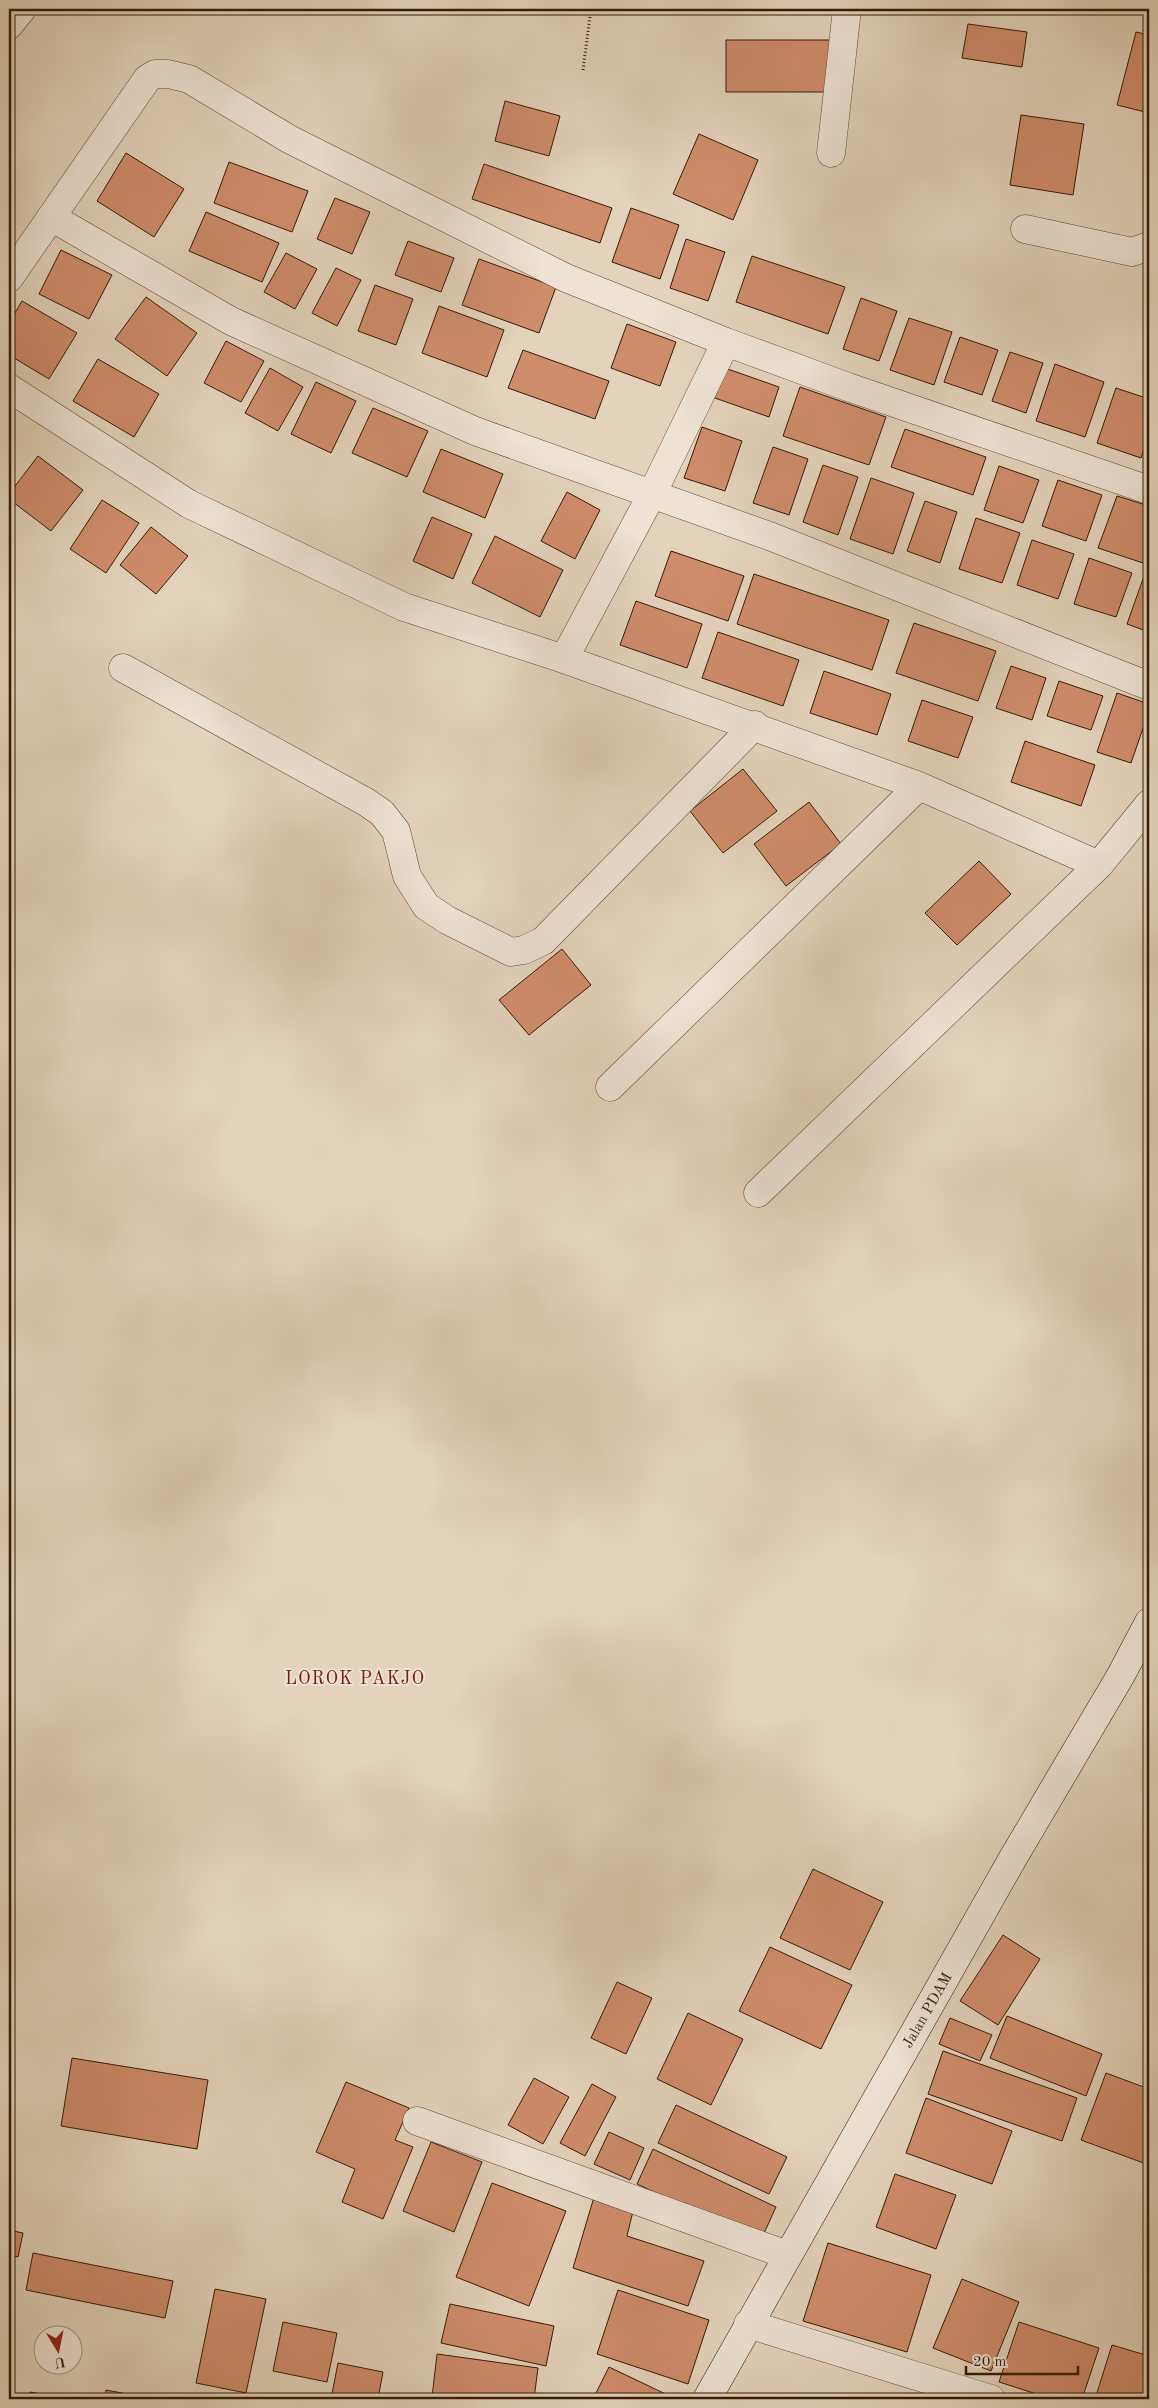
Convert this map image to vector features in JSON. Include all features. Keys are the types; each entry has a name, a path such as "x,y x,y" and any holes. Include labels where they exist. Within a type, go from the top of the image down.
{"street":[{"path":"9,25 22,9"},
{"path":"831,153 847,9"},
{"path":"9,278 148,79 156,74 168,74 189,79 289,139 566,278 726,342 848,387 1149,490"},
{"path":"50,217 231,321 475,431 772,537 1149,686"},
{"path":"1025,229 1132,252 1149,246"},
{"path":"564,659 652,494 726,342"},
{"path":"9,388 198,508 404,607 564,659 755,725 919,786 1099,866"},
{"path":"123,668 366,802 382,813 396,831 407,876 426,906 447,920 511,952 524,950 542,942 755,725"},
{"path":"610,1087 919,786"},
{"path":"758,1193 1099,866 1149,804"},
{"name":"Jalan PDAM","path":"707,2399 1013,1858 1121,1675 1149,1622"},
{"path":"417,2121 788,2255"},
{"path":"748,2324 991,2399"}],"path":[{"path":"583,70 591,9"}],"building":[{"path":"968,24 1027,32 1022,67 962,58"},
{"path":"1136,32 1149,35 1149,113 1117,105"},
{"path":"726,40 834,40 833,92 726,92"},
{"path":"505,101 560,116 549,156 495,141"},
{"path":"1021,115 1084,124 1073,195 1010,185"},
{"path":"699,134 758,160 733,220 673,194"},
{"path":"126,153 184,189 154,237 97,201"},
{"path":"229,162 308,191 292,232 214,203"},
{"path":"484,164 612,208 600,243 472,199"},
{"path":"335,198 370,212 352,254 317,239"},
{"path":"631,208 679,225 660,279 612,262"},
{"path":"206,212 279,243 262,282 189,251"},
{"path":"686,239 725,252 708,301 670,288"},
{"path":"408,241 454,258 441,292 395,275"},
{"path":"61,250 112,275 89,319 39,294"},
{"path":"286,253 317,269 295,309 264,292"},
{"path":"752,256 845,287 828,334 736,302"},
{"path":"479,259 556,287 539,333 462,305"},
{"path":"336,268 361,280 337,326 312,313"},
{"path":"375,285 413,299 396,345 358,331"},
{"path":"146,297 197,333 167,376 115,339"},
{"path":"861,298 897,311 879,361 843,349"},
{"path":"22,301 77,333 49,379 9,355 9,323"},
{"path":"439,306 504,330 487,377 422,353"},
{"path":"909,318 952,332 934,385 890,370"},
{"path":"627,324 676,342 660,386 611,368"},
{"path":"960,337 998,350 982,395 944,382"},
{"path":"226,341 264,361 241,402 204,383"},
{"path":"523,350 609,381 595,419 508,388"},
{"path":"1010,352 1043,363 1026,413 992,401"},
{"path":"98,359 159,394 134,437 73,401"},
{"path":"1055,364 1104,382 1085,437 1036,421"},
{"path":"722,367 779,387 769,417 712,397"},
{"path":"270,368 303,387 278,431 245,413"},
{"path":"316,382 356,401 331,453 291,434"},
{"path":"800,387 886,417 869,465 783,436"},
{"path":"1116,388 1149,399 1149,433 1141,458 1097,443"},
{"path":"373,408 428,431 407,477 352,453"},
{"path":"702,427 742,441 725,491 684,478"},
{"path":"905,429 986,457 973,495 891,467"},
{"path":"773,447 808,459 789,515 753,503"},
{"path":"441,449 503,474 485,518 423,492"},
{"path":"38,456 83,490 51,531 9,499 9,494"},
{"path":"823,465 858,477 838,535 803,522"},
{"path":"999,466 1039,480 1023,523 984,510"},
{"path":"871,478 914,493 893,554 850,539"},
{"path":"1058,480 1102,495 1086,541 1042,526"},
{"path":"567,492 600,510 575,559 541,541"},
{"path":"1117,496 1149,506 1149,565 1098,548"},
{"path":"102,500 139,523 106,573 70,549"},
{"path":"925,501 957,512 940,563 907,551"},
{"path":"432,517 472,534 453,579 413,561"},
{"path":"976,518 1020,533 1002,583 959,569"},
{"path":"151,527 188,556 156,594 120,565"},
{"path":"495,536 563,570 540,617 472,583"},
{"path":"1032,540 1074,554 1058,599 1017,585"},
{"path":"671,551 744,576 728,621 655,596"},
{"path":"1089,558 1132,573 1116,617 1074,604"},
{"path":"754,574 889,620 872,670 737,624"},
{"path":"1143,579 1149,581 1149,632 1127,624"},
{"path":"636,601 702,624 687,668 620,645"},
{"path":"914,623 996,651 978,701 896,673"},
{"path":"718,632 799,660 783,706 702,678"},
{"path":"1011,666 1046,678 1032,720 996,708"},
{"path":"824,671 891,694 877,735 810,713"},
{"path":"1059,681 1103,696 1091,730 1047,716"},
{"path":"1117,693 1149,704 1149,711 1131,763 1097,752"},
{"path":"922,700 973,717 958,758 908,741"},
{"path":"1025,741 1095,765 1081,806 1011,782"},
{"path":"743,769 777,811 723,853 690,811"},
{"path":"809,802 841,844 786,886 754,844"},
{"path":"979,861 1011,894 957,945 925,913"},
{"path":"562,949 591,985 529,1035 499,1000"},
{"path":"813,1869 883,1902 850,1970 780,1938"},
{"path":"1003,1935 1040,1959 998,2025 960,2001"},
{"path":"770,1947 852,1985 821,2049 739,2011"},
{"path":"617,1982 652,1998 626,2054 591,2038"},
{"path":"688,2013 743,2039 711,2105 657,2079"},
{"path":"1007,2016 1102,2054 1086,2096 990,2058"},
{"path":"950,2018 992,2035 980,2061 939,2044"},
{"path":"943,2051 1077,2098 1062,2141 928,2094"},
{"path":"72,2058 208,2080 197,2149 61,2126"},
{"path":"1106,2073 1149,2089 1149,2165 1081,2140"},
{"path":"534,2078 569,2097 543,2144 508,2125"},
{"path":"346,2082 409,2108 395,2140 413,2147 383,2219 342,2202 355,2169 316,2152"},
{"path":"592,2084 616,2097 585,2156 560,2143"},
{"path":"926,2098 1012,2131 992,2184 906,2153"},
{"path":"676,2105 787,2157 769,2194 658,2143"},
{"path":"609,2132 644,2148 630,2180 594,2164"},
{"path":"431,2142 482,2162 454,2232 403,2211"},
{"path":"653,2149 776,2207 760,2242 637,2184"},
{"path":"895,2174 956,2195 936,2249 876,2227"},
{"path":"492,2183 566,2211 529,2306 456,2277"},
{"path":"594,2197 634,2207 627,2236 704,2261 688,2306 573,2268"},
{"path":"9,2230 23,2233 18,2257 9,2255"},
{"path":"828,2243 931,2275 907,2352 803,2321"},
{"path":"33,2253 173,2281 165,2318 26,2290"},
{"path":"9,2263 14,2264 9,2288"},
{"path":"962,2279 1019,2302 991,2371 933,2348"},
{"path":"215,2289 266,2299 246,2393 196,2383"},
{"path":"618,2290 709,2320 688,2384 597,2354"},
{"path":"450,2304 554,2326 546,2366 441,2343"},
{"path":"283,2322 337,2333 327,2382 273,2371"},
{"path":"1019,2322 1099,2348 1082,2399 1052,2399 999,2382"},
{"path":"1112,2345 1149,2356 1149,2399 1095,2399"},
{"path":"437,2354 538,2368 534,2399 451,2399 432,2397"},
{"path":"338,2363 383,2372 378,2399 331,2399"},
{"path":"609,2367 676,2399 593,2399"},
{"path":"106,2390 154,2399 104,2399"},
{"path":"30,2392 68,2399 28,2399"}],"district":[{"name":"LOROK PAKJO","path":"355,1678"}]}
